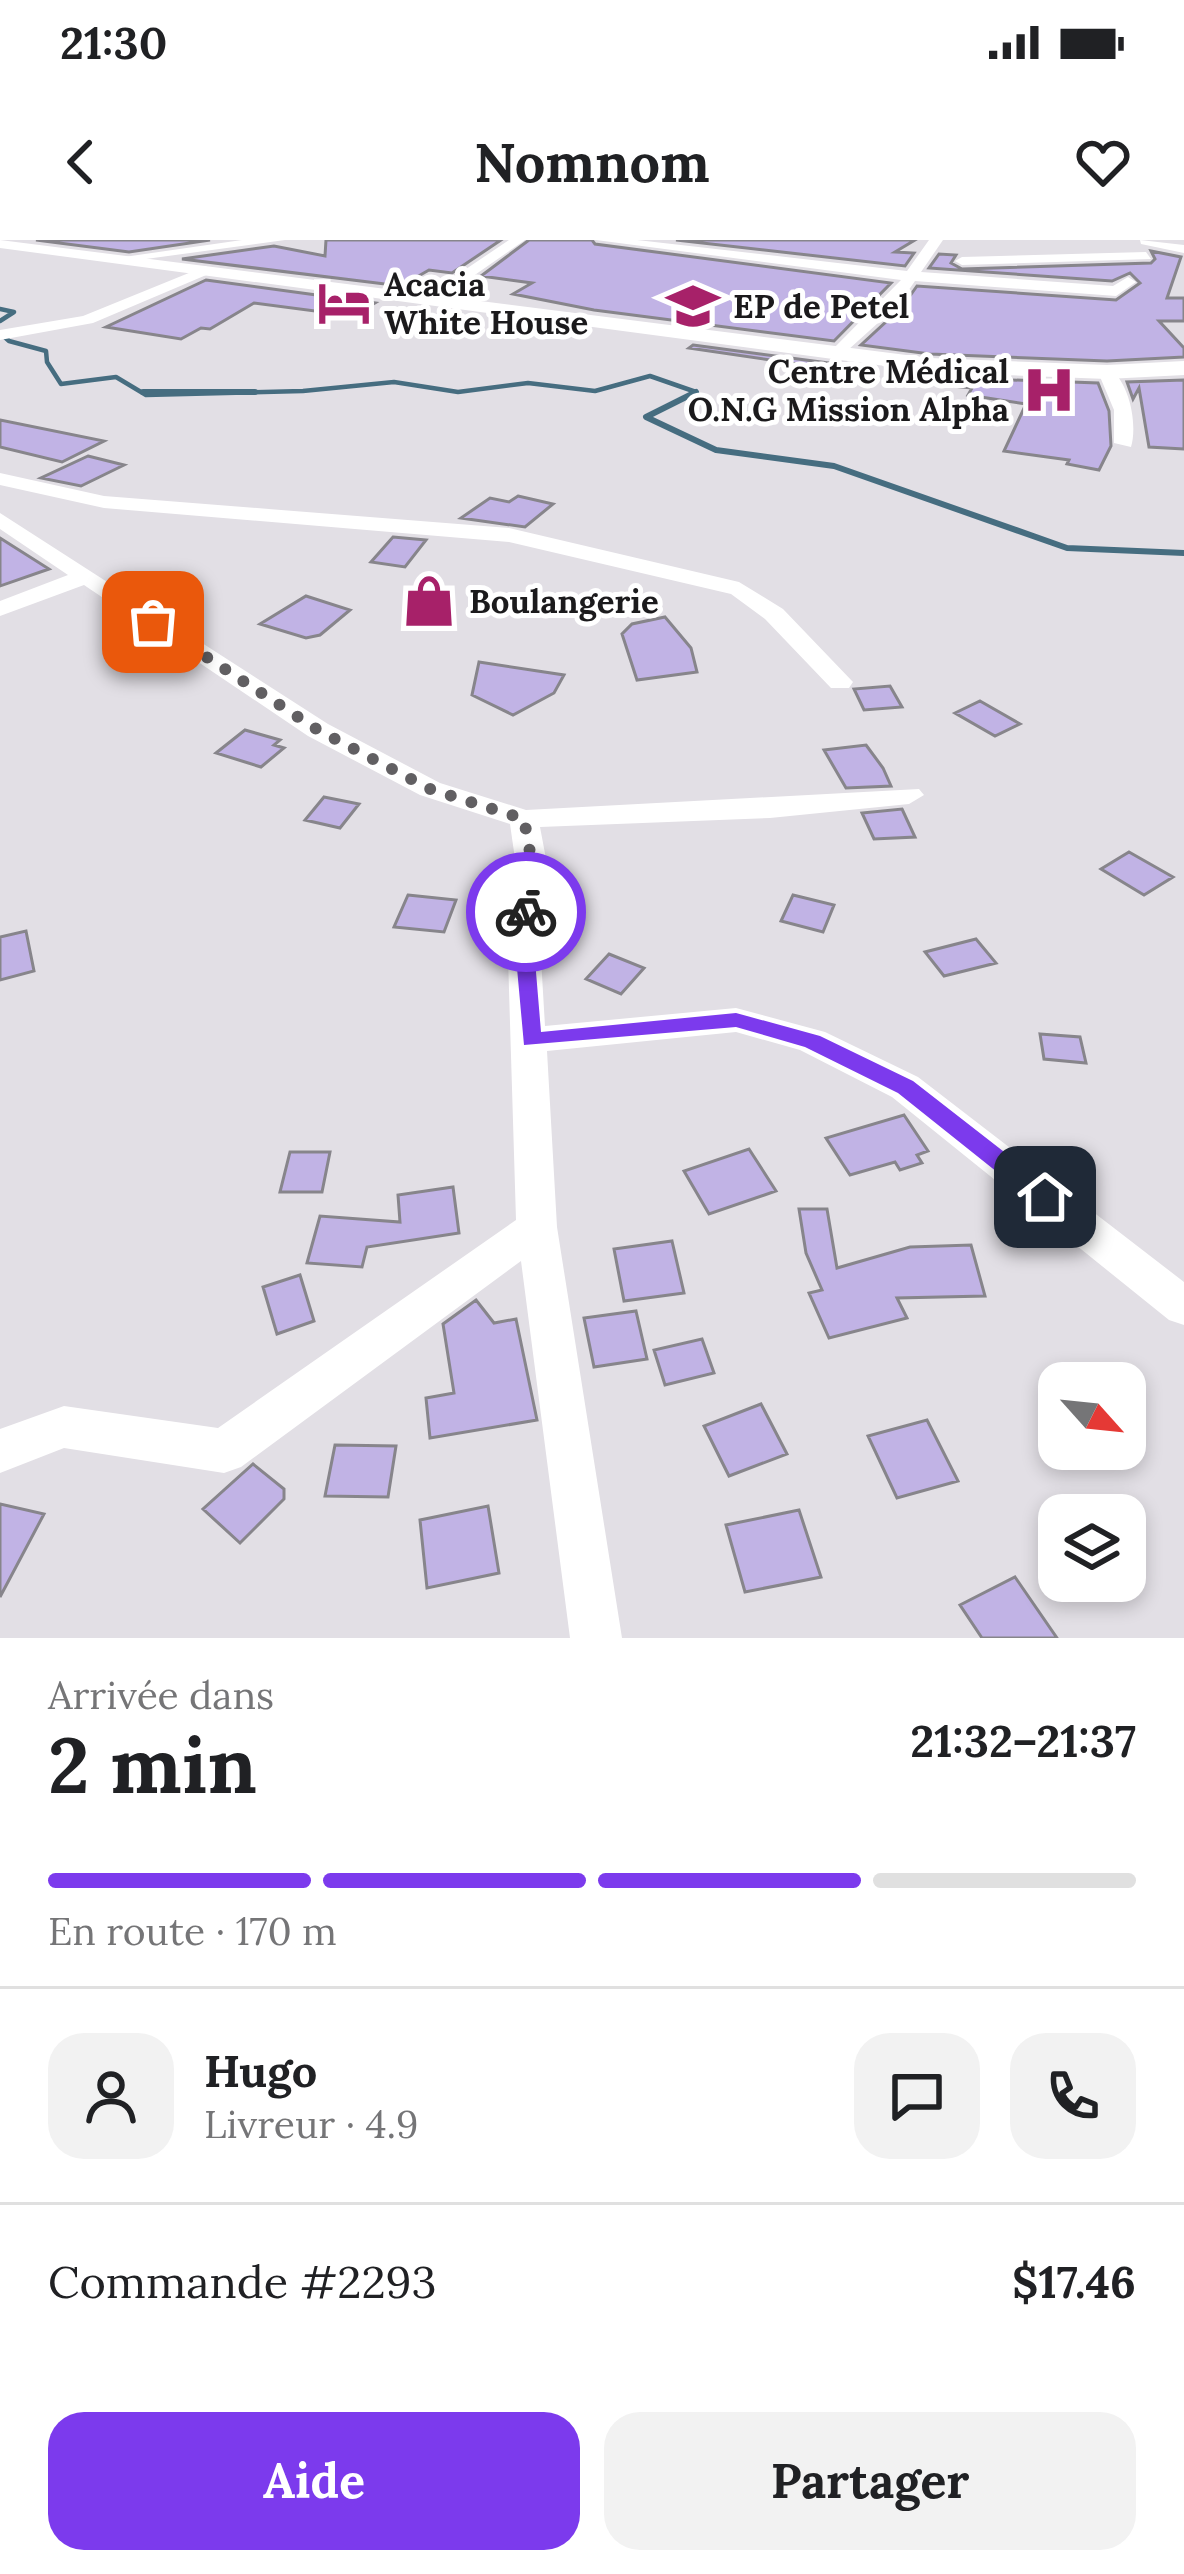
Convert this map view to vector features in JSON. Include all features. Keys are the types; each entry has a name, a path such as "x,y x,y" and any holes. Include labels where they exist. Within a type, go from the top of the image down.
{"highway":[{"path":"0,242 930,365 1107,372 1184,368"}],"street":[{"path":"124,258 278,240"},
{"path":"430,299 518,240"},
{"path":"603,240 913,277 1102,291 1116,291 1128,282"},
{"path":"706,253 722,240"},
{"path":"838,354 913,277 936,240"},
{"path":"924,259 984,262 1184,249"},
{"path":"8,335 87,320 206,270"},
{"path":"1107,372 1123,410 1124,443"},
{"path":"0,479 104,502 508,535 740,589 774,614 840,682"},
{"path":"0,520 318,730 430,789 524,819 770,809 908,795"},
{"path":"0,609 86,576"},
{"path":"524,819 535,880 523,924 537,1227 596,1638"},
{"path":"531,1040 736,1020 812,1041 905,1087 1184,1307"},
{"path":"0,1450 64,1426 224,1451 537,1227"}],"building":[{"path":"36,240 210,240 129,252"},
{"path":"326,240 501,240 452,273 429,270 401,286 182,259 274,246 325,256"},
{"path":"529,240 592,240 891,283 834,341 594,310 513,294 532,283 481,276"},
{"path":"676,240 915,240 895,252 914,253 905,266"},
{"path":"1151,251 1181,257 1167,298 1184,298 1184,321 1159,321 1184,348 1184,357 1107,361 930,354 861,345 917,286 1116,300 1140,283 1130,273 1112,281 929,268 939,254 956,255 951,263 962,269 1151,263 1155,259"},
{"path":"206,280 375,303 353,316 254,303 210,329 201,328 181,339 106,327"},
{"path":"689,348 874,369 868,377 816,371 819,367"},
{"path":"956,378 1098,383 1109,411 1111,446 1099,470 1067,464 1069,460 1004,451 1026,404 968,395 972,388 952,386"},
{"path":"1184,380 1184,449 1149,447 1139,388 1133,399 1127,382"},
{"path":"0,420 104,441 62,462 0,447"},
{"path":"88,456 124,465 81,486 41,478"},
{"path":"518,496 553,504 525,527 461,518 490,498 509,502"},
{"path":"393,537 426,540 405,567 371,562"},
{"path":"0,538 49,569 0,586"},
{"path":"306,596 350,610 320,635 306,638 260,624"},
{"path":"665,617 691,648 697,672 637,680 622,634 632,624"},
{"path":"479,662 564,675 554,693 513,715 472,695"},
{"path":"890,686 902,707 864,710 854,689"},
{"path":"980,701 1020,724 995,736 955,713"},
{"path":"245,730 280,740 274,745 284,748 261,767 216,753"},
{"path":"866,745 891,786 846,788 824,750"},
{"path":"324,797 359,804 340,828 305,820"},
{"path":"902,809 915,837 874,839 862,813"},
{"path":"1129,852 1173,877 1144,895 1101,869"},
{"path":"408,895 456,900 444,932 394,927"},
{"path":"793,895 834,905 823,932 781,921"},
{"path":"26,931 34,971 0,980 0,937"},
{"path":"976,939 996,963 944,976 925,952"},
{"path":"609,954 644,968 621,994 586,979"},
{"path":"1040,1034 1080,1037 1086,1063 1044,1059"},
{"path":"904,1115 928,1151 917,1155 922,1163 900,1170 895,1162 850,1175 826,1138"},
{"path":"749,1149 776,1191 709,1214 684,1171"},
{"path":"290,1152 330,1152 322,1192 280,1192"},
{"path":"453,1187 459,1233 367,1247 362,1267 307,1263 320,1216 400,1222 398,1195"},
{"path":"799,1209 827,1209 837,1268 910,1247 971,1245 985,1296 897,1298 907,1318 829,1338 809,1293 822,1290 806,1253"},
{"path":"672,1241 684,1293 624,1301 614,1249"},
{"path":"300,1275 314,1321 277,1334 263,1287"},
{"path":"476,1300 494,1323 516,1319 537,1420 430,1438 426,1398 454,1393 443,1324"},
{"path":"636,1311 647,1359 594,1367 584,1318"},
{"path":"702,1339 714,1373 665,1385 654,1350"},
{"path":"761,1404 787,1454 729,1476 704,1426"},
{"path":"927,1420 958,1481 897,1498 868,1436"},
{"path":"335,1445 396,1446 388,1497 325,1496"},
{"path":"253,1464 284,1489 284,1499 240,1543 203,1509"},
{"path":"0,1504 44,1514 0,1597"},
{"path":"488,1506 499,1573 427,1588 420,1520"},
{"path":"799,1510 821,1577 745,1592 726,1525"},
{"path":"1015,1577 1057,1638 982,1638 960,1605"}],"waterway":[{"path":"0,309 14,312 0,321"},
{"path":"0,333 9,341 46,351 47,362 61,384 116,377 146,395 303,391 394,382 458,392 528,383 595,391 650,376 696,392 646,417 716,450 834,466 1067,548 1184,553"},
{"path":"143,392 255,392"}],"way so far":[{"path":"153,622 318,730 430,789 524,819 535,880 526,912"}],"place":[{"name":"Acacia White House","path":"344,303"},
{"name":"EP de Petel","path":"693,306"},
{"name":"Centre Médical O.N.G Mission Alpha","path":"1049,390"},
{"name":"Boulangerie","path":"429,601"}],"route":[{"path":"526,912 531,1040 736,1020 812,1041 905,1087 1045,1197"}]}
